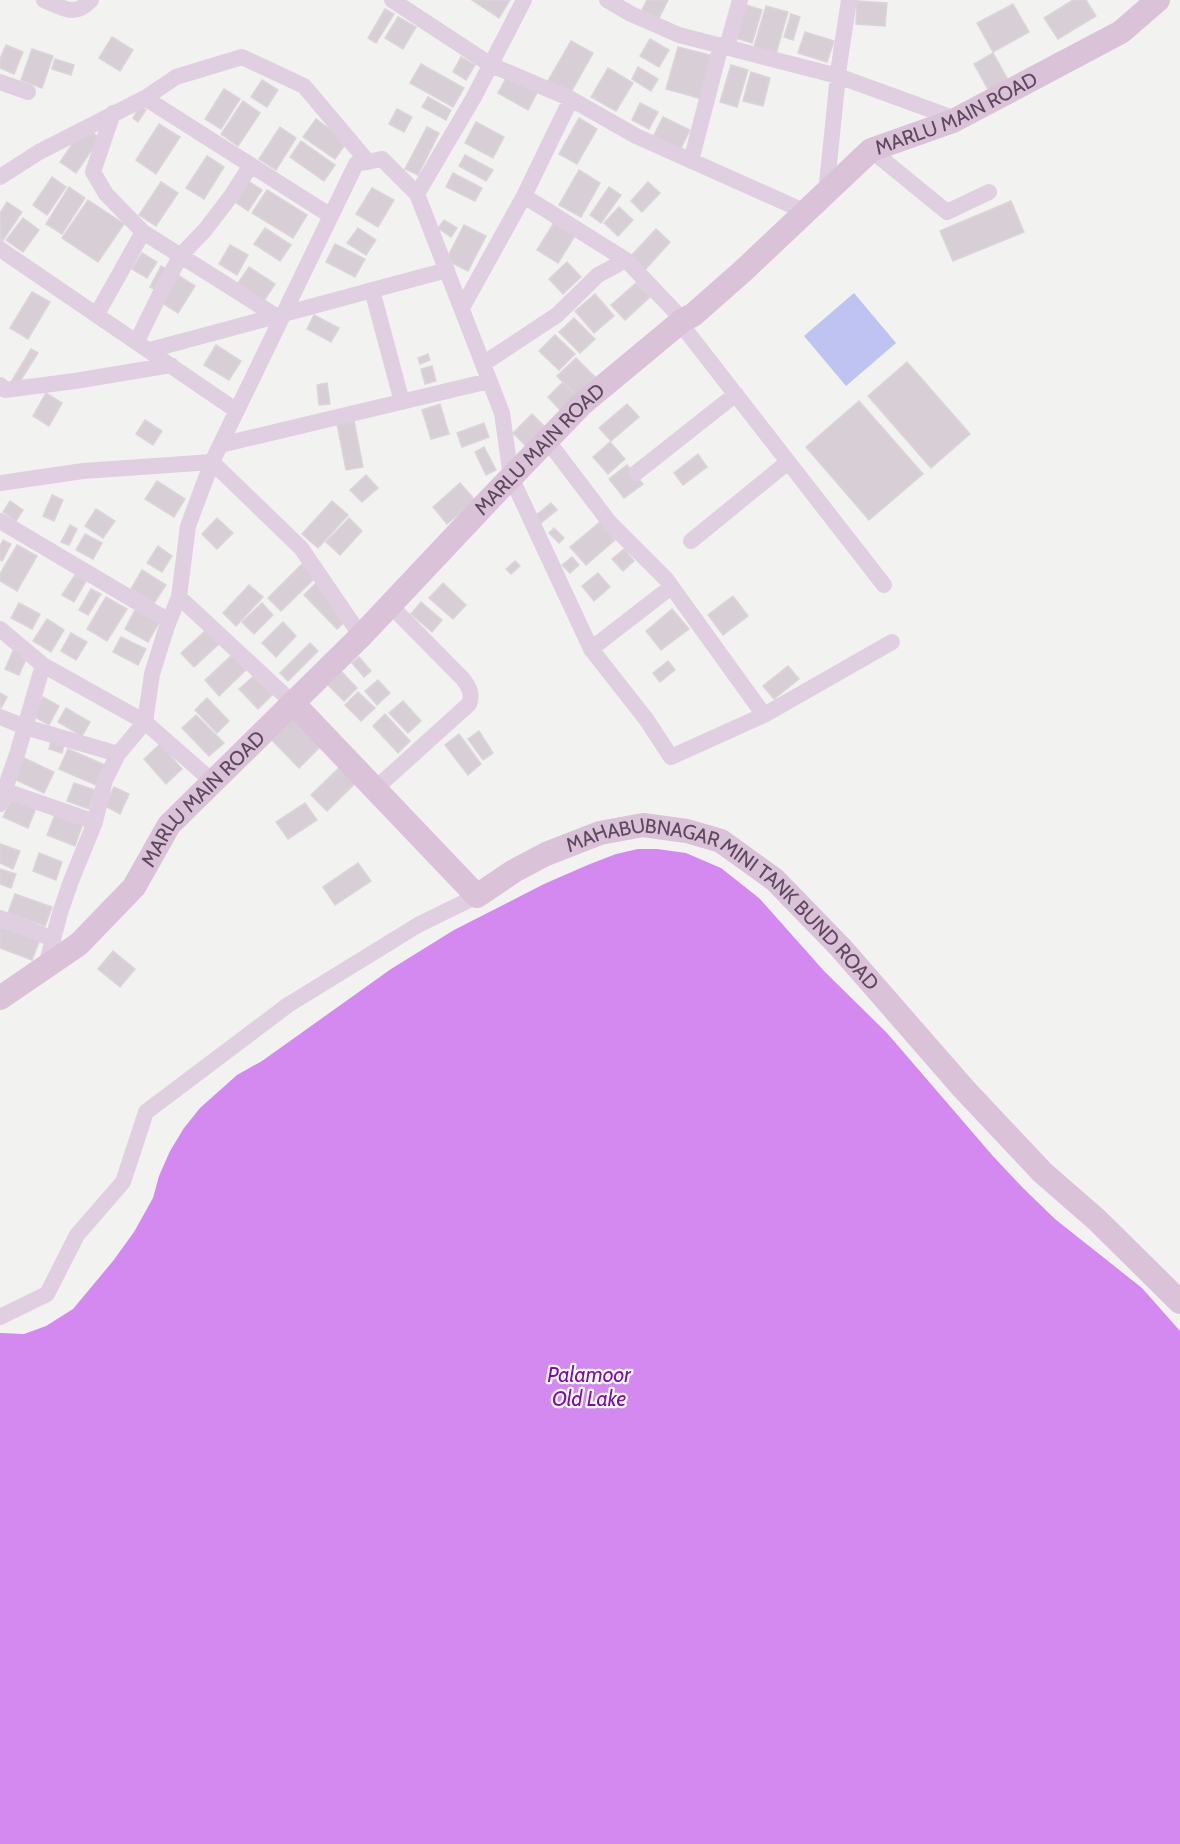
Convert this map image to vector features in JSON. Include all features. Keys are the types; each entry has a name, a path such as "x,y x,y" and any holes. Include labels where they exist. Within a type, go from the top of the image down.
{"street":[{"path":"44,0 73,11 83,8 91,0"},
{"path":"392,0 491,65 571,99 636,136 806,212"},
{"path":"417,194 474,97 524,0"},
{"path":"607,0 631,14 680,35 838,76 956,119"},
{"path":"691,161 724,46 740,0"},
{"path":"826,193 838,76 849,0"},
{"name":"MARLU MAIN ROAD","path":"0,998 79,944 134,887 169,825 361,636 583,403 693,315 871,150 956,119 1121,32 1158,0"},
{"path":"0,177 39,152 144,98 176,76 242,57 303,86 368,162"},
{"path":"0,82 28,92"},
{"path":"144,98 332,216"},
{"path":"462,308 524,196 571,99"},
{"path":"113,113 93,172 106,194 144,232 280,315"},
{"path":"871,150 947,212 989,192"},
{"path":"46,966 60,912 96,822 105,780 118,754 145,722 152,674 179,597 188,526 212,462 280,315 332,216 356,164 382,159 417,194 502,413 511,477 591,649 646,719 671,757 764,715 892,642"},
{"path":"143,346 161,292 181,255 205,230 251,165"},
{"path":"524,196 626,260 682,322 735,394 884,585"},
{"path":"97,314 144,232"},
{"path":"0,249 237,411"},
{"path":"483,364 557,315 598,275 626,260"},
{"path":"143,346 280,315 447,270"},
{"path":"372,290 402,402"},
{"path":"0,385 5,390 171,365"},
{"path":"220,445 489,381"},
{"path":"636,473 735,394"},
{"path":"547,440 610,523 666,579 764,715"},
{"path":"0,483 83,471 212,462 301,548 361,636"},
{"path":"691,541 788,462"},
{"path":"0,521 169,621"},
{"path":"591,649 671,587"},
{"path":"179,597 293,703 477,896"},
{"path":"375,789 469,704 472,698 470,688 463,679 390,606"},
{"path":"0,629 43,665 145,722 213,782"},
{"path":"43,665 2,794 96,822"},
{"path":"0,717 25,727 118,754"},
{"name":"MAHABUBNAGAR MINI TANK BUND ROAD","path":"0,1317 47,1294 77,1235 123,1182 146,1112 288,1005 418,925 477,896 514,871 546,854 600,833 643,825 687,831 721,841 775,880 841,948 963,1088 1042,1172 1097,1220 1180,1302"},
{"path":"0,918 53,939"}],"shaded area":[{"path":"854,293 896,343 846,386 804,336"}],"water":[{"name":"Palamoor Old Lake","path":"638,849 686,853 721,868 759,898 824,971 887,1033 1024,1189 1055,1219 1142,1288 1180,1331 1180,1844 0,1844 0,1333 24,1334 46,1326 73,1309 134,1232 153,1198 159,1176 170,1151 184,1128 200,1108 237,1075 262,1061 391,969 454,930 544,884 616,854"}],"building":[{"path":"472,0 510,0 499,18"},
{"path":"647,0 668,0 658,20 641,12"},
{"path":"1073,0 1086,0 1096,16 1058,39 1044,18"},
{"path":"857,1 887,3 885,26 856,24"},
{"path":"743,4 762,10 752,43 733,37"},
{"path":"1013,4 1029,32 993,52 977,23"},
{"path":"766,6 788,12 775,57 753,50"},
{"path":"385,9 394,14 376,43 368,38"},
{"path":"791,14 800,17 793,40 784,37"},
{"path":"398,17 416,27 403,49 385,38"},
{"path":"805,32 834,41 827,62 798,53"},
{"path":"112,37 133,50 120,71 99,58"},
{"path":"650,39 669,50 659,67 640,56"},
{"path":"571,41 593,53 570,94 548,81"},
{"path":"6,45 23,52 14,74 0,68 0,59"},
{"path":"678,47 714,56 702,99 666,89"},
{"path":"32,49 53,56 42,88 21,80"},
{"path":"993,53 1008,80 989,91 974,64"},
{"path":"461,57 475,65 466,80 453,72"},
{"path":"55,59 74,65 71,75 52,69"},
{"path":"421,64 464,88 453,107 410,83"},
{"path":"731,65 748,70 737,107 720,102"},
{"path":"638,67 658,79 651,91 632,79"},
{"path":"608,68 633,83 616,111 591,97"},
{"path":"751,72 770,78 763,106 743,101"},
{"path":"509,73 539,89 528,110 498,93"},
{"path":"262,80 278,90 267,107 251,97"},
{"path":"224,89 240,99 221,129 205,119"},
{"path":"428,97 451,110 446,120 422,107"},
{"path":"243,101 260,113 238,146 221,134"},
{"path":"640,103 658,112 649,129 632,120"},
{"path":"140,106 146,110 138,122 133,118"},
{"path":"397,109 412,117 404,132 389,124"},
{"path":"663,117 690,130 680,150 653,137"},
{"path":"579,118 597,129 577,164 559,154"},
{"path":"316,119 347,142 335,159 303,137"},
{"path":"476,122 504,137 493,158 465,143"},
{"path":"159,124 180,137 156,174 136,160"},
{"path":"84,127 100,138 76,173 60,162"},
{"path":"280,127 296,138 276,170 259,159"},
{"path":"427,127 439,133 418,175 405,169"},
{"path":"301,141 335,165 324,181 290,157"},
{"path":"465,155 493,170 486,181 459,166"},
{"path":"207,156 224,167 204,199 186,188"},
{"path":"579,170 600,183 581,217 559,205"},
{"path":"453,173 482,188 475,201 446,187"},
{"path":"52,177 66,187 47,215 33,205"},
{"path":"245,179 262,190 248,211 231,199"},
{"path":"161,182 178,193 156,226 139,215"},
{"path":"648,182 660,193 642,212 631,201"},
{"path":"69,187 85,198 62,234 46,224"},
{"path":"609,187 621,195 601,223 590,215"},
{"path":"372,188 394,200 378,227 356,214"},
{"path":"267,190 307,215 293,238 252,213"},
{"path":"88,200 124,224 98,262 62,238"},
{"path":"1011,201 1024,232 953,261 940,231"},
{"path":"7,202 22,212 1,243 0,213"},
{"path":"619,207 633,220 618,236 604,223"},
{"path":"23,218 39,230 23,252 6,240"},
{"path":"444,220 457,228 451,237 438,228"},
{"path":"555,221 576,234 558,263 537,250"},
{"path":"464,225 486,236 468,271 446,260"},
{"path":"265,228 291,245 280,261 254,244"},
{"path":"358,228 376,240 366,255 347,243"},
{"path":"656,229 670,242 644,271 630,257"},
{"path":"335,244 365,259 355,277 326,262"},
{"path":"230,245 248,255 237,275 219,264"},
{"path":"142,253 157,262 147,278 132,269"},
{"path":"567,262 581,277 563,294 549,279"},
{"path":"161,266 173,273 161,293 150,287"},
{"path":"249,267 275,284 264,301 238,283"},
{"path":"179,276 195,286 178,313 162,303"},
{"path":"636,283 650,297 625,320 611,305"},
{"path":"32,292 50,302 28,339 10,328"},
{"path":"595,294 614,316 594,333 575,311"},
{"path":"314,315 339,328 331,342 307,329"},
{"path":"574,318 595,339 580,353 559,332"},
{"path":"555,335 575,354 559,370 539,351"},
{"path":"216,345 241,361 229,380 204,365"},
{"path":"31,349 38,353 17,386 11,382"},
{"path":"428,354 430,360 420,364 418,358"},
{"path":"576,358 595,377 576,396 557,376"},
{"path":"907,362 970,434 931,468 868,396"},
{"path":"432,366 436,381 425,384 421,369"},
{"path":"563,382 576,396 561,411 548,397"},
{"path":"327,383 330,404 319,405 317,385"},
{"path":"46,393 62,403 49,426 33,416"},
{"path":"859,401 923,474 869,520 806,447"},
{"path":"440,404 449,434 431,439 422,410"},
{"path":"627,404 639,417 611,441 599,428"},
{"path":"532,414 547,429 528,448 513,433"},
{"path":"145,420 162,431 153,445 136,434"},
{"path":"354,421 363,467 346,470 337,424"},
{"path":"484,423 489,437 462,447 457,433"},
{"path":"610,442 625,459 608,474 593,457"},
{"path":"484,447 496,470 486,475 475,452"},
{"path":"698,454 707,467 683,485 674,473"},
{"path":"627,465 643,484 624,498 609,479"},
{"path":"366,475 378,488 362,502 350,490"},
{"path":"157,481 185,499 174,517 145,499"},
{"path":"460,483 475,500 447,524 433,507"},
{"path":"52,495 63,500 54,521 43,516"},
{"path":"10,501 23,510 16,521 3,512"},
{"path":"332,501 348,515 318,548 302,534"},
{"path":"551,503 557,510 541,523 535,516"},
{"path":"96,509 115,521 103,538 85,526"},
{"path":"217,518 233,533 217,549 202,534"},
{"path":"349,518 362,531 340,555 326,542"},
{"path":"600,522 615,540 586,565 570,547"},
{"path":"70,525 77,529 69,545 61,542"},
{"path":"554,528 564,538 559,543 549,533"},
{"path":"85,534 102,543 93,559 76,550"},
{"path":"3,540 11,544 2,561 0,560 0,546"},
{"path":"17,545 37,556 17,591 0,581 0,574"},
{"path":"158,546 172,556 162,572 147,563"},
{"path":"624,549 634,561 623,571 612,559"},
{"path":"572,557 579,565 570,573 562,565"},
{"path":"515,561 520,566 511,574 506,569"},
{"path":"302,564 315,578 281,611 268,598"},
{"path":"142,570 166,585 154,603 131,589"},
{"path":"598,573 610,587 594,601 582,586"},
{"path":"75,575 86,581 74,602 62,595"},
{"path":"317,582 351,616 337,629 304,595"},
{"path":"443,583 466,605 453,619 429,598"},
{"path":"249,585 263,597 236,626 223,613"},
{"path":"91,589 101,594 88,615 79,610"},
{"path":"733,596 748,616 723,635 708,615"},
{"path":"106,597 127,609 107,641 87,629"},
{"path":"421,602 442,620 432,632 411,614"},
{"path":"19,603 40,614 32,629 11,618"},
{"path":"262,603 273,615 254,634 242,622"},
{"path":"136,608 160,621 148,642 125,629"},
{"path":"672,609 689,629 661,650 646,631"},
{"path":"47,619 64,630 51,652 33,641"},
{"path":"283,622 296,636 276,657 262,643"},
{"path":"206,630 219,644 194,667 181,653"},
{"path":"71,633 87,642 76,660 61,651"},
{"path":"121,637 146,649 138,665 113,652"},
{"path":"310,643 318,651 288,681 280,673"},
{"path":"13,651 27,657 19,675 5,669"},
{"path":"232,655 246,670 219,696 205,680"},
{"path":"359,657 371,671 364,677 352,663"},
{"path":"668,661 675,670 660,682 653,673"},
{"path":"788,666 799,679 774,699 763,686"},
{"path":"340,670 357,688 344,701 327,684"},
{"path":"255,675 273,694 258,709 239,689"},
{"path":"378,680 390,693 377,705 365,691"},
{"path":"358,692 375,708 361,721 345,705"},
{"path":"0,693 7,697 1,708 0,707"},
{"path":"43,697 59,706 49,725 33,716"},
{"path":"207,698 229,721 217,733 195,710"},
{"path":"403,701 421,721 408,733 389,713"},
{"path":"293,704 328,739 299,768 264,732"},
{"path":"66,708 90,722 82,736 58,722"},
{"path":"385,714 410,741 398,753 373,726"},
{"path":"196,715 224,743 209,756 182,728"},
{"path":"479,731 493,753 483,760 468,739"},
{"path":"459,734 481,764 468,775 445,745"},
{"path":"51,741 64,745 62,753 49,749"},
{"path":"160,744 182,769 166,784 144,759"},
{"path":"68,749 105,765 96,785 59,769"},
{"path":"24,758 54,772 44,793 14,779"},
{"path":"347,760 363,776 327,811 311,795"},
{"path":"74,783 95,790 89,809 67,801"},
{"path":"114,787 129,794 120,814 105,806"},
{"path":"12,797 36,808 28,828 3,817"},
{"path":"305,803 317,820 288,839 276,822"},
{"path":"56,812 83,823 75,846 47,835"},
{"path":"0,844 20,851 13,869 0,863"},
{"path":"39,853 62,862 56,880 33,871"},
{"path":"358,863 371,881 335,905 323,887"},
{"path":"0,869 16,874 11,888 0,884"},
{"path":"15,894 52,907 45,926 8,913"},
{"path":"0,927 40,939 32,960 0,948"},
{"path":"113,951 135,969 120,987 98,969"}]}
